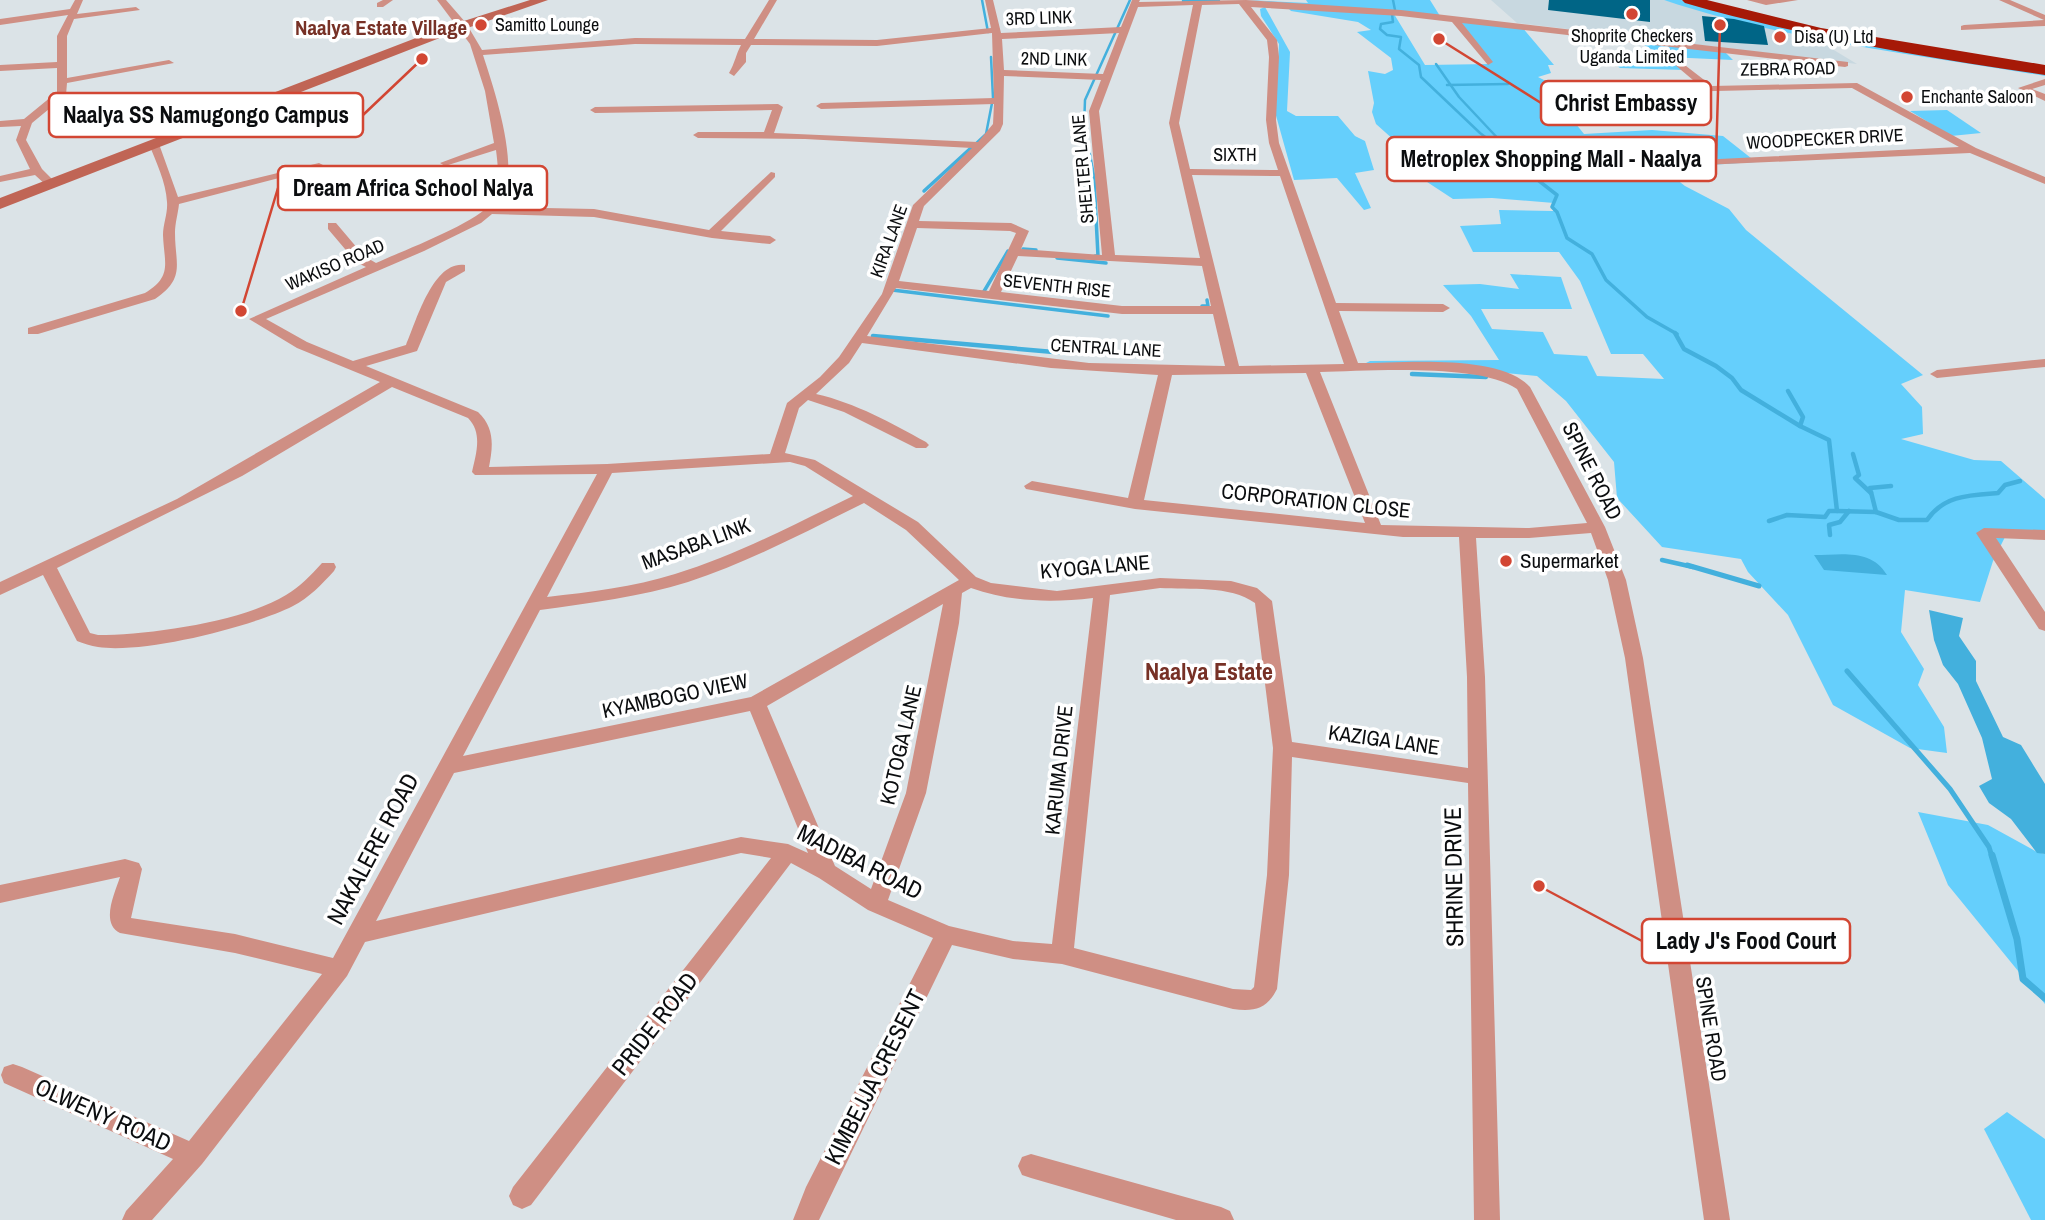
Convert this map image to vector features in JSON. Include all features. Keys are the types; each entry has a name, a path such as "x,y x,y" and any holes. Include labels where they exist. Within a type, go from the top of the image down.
{"highway":[{"path":"1690,0 1796,27 1883,45 2045,68"},
{"path":"1714,0 1803,23 2045,68"}],"main road":[{"path":"0,204 463,25 542,0"}],"street":[{"path":"51,184 37,171 21,140 27,122 62,93 62,36 79,0"},
{"path":"440,0 463,25 479,53 502,144 505,171 500,197 490,210"},
{"path":"734,73 741,62 741,53 773,0"},
{"name":"KIRA LANE","path":"797,401 825,380 860,339 893,285 912,224 924,200 998,124 995,101 1000,74 997,33 989,0"},
{"path":"1751,0 1794,0"},
{"path":"2007,1 2032,0"},
{"path":"2007,1 2045,18"},
{"name":"ZEBRA ROAD","path":"1135,2 1242,2 1363,10 1845,64"},
{"name":"SHELTER LANE","path":"1109,259 1094,111 1099,76 1124,30 1135,2"},
{"path":"1242,2 1272,40 1274,57 1271,120 1274,142 1352,367"},
{"path":"1198,3 1174,123 1205,262 1233,370"},
{"path":"0,22 136,10"},
{"path":"1455,19 1488,62"},
{"path":"1964,28 2045,23"},
{"name":"3RD LINK","path":"479,53 614,41 889,43 997,33 1124,30"},
{"path":"1820,61 1854,85"},
{"path":"1677,62 1708,88"},
{"path":"64,82 169,63"},
{"path":"0,68 62,65"},
{"name":"2ND LINK","path":"1000,74 1099,76"},
{"path":"2045,82 2023,88 2045,98"},
{"name":"ZEBRA ROAD","path":"1677,90 1854,85 1972,150 2045,181"},
{"path":"173,96 214,121"},
{"path":"821,106 995,101"},
{"path":"595,110 778,107 768,136"},
{"path":"0,124 27,122"},
{"path":"698,135 977,145"},
{"path":"33,331 150,296 163,289 173,266 169,233 173,202 166,174 153,144"},
{"path":"445,163 502,144"},
{"name":"WOODPECKER DRIVE","path":"1597,168 1972,150"},
{"path":"173,202 319,166"},
{"path":"0,179 37,171"},
{"name":"SIXTH","path":"1185,172 1284,173"},
{"path":"712,234 771,175"},
{"path":"490,210 594,213 712,234 770,240"},
{"name":"WAKISO ROAD","path":"480,472 484,427 473,415 302,345 256,319 375,267 465,225 490,210"},
{"path":"912,224 1023,230 1016,252 993,296"},
{"path":"332,226 360,259 375,267"},
{"path":"1016,252 1205,262"},
{"path":"354,365 412,348 441,280 461,268"},
{"name":"SEVENTH RISE","path":"893,285 1122,310 1219,310"},
{"path":"1332,307 1443,308"},
{"name":"CENTRAL LANE","path":"860,339 1050,365 1166,370 1312,370 1352,367"},
{"path":"1937,374 2045,363"},
{"name":"SPINE ROAD","path":"1352,367 1486,371 1514,378 1523,387 1597,527 1617,580 1634,658 1717,1220"},
{"path":"1135,504 1166,370"},
{"path":"1312,370 1376,529"},
{"path":"0,589 237,472 390,382"},
{"path":"776,458 797,401 830,400 921,445"},
{"name":"KYOGA LANE","path":"480,472 607,469 791,457 810,463 912,526 961,586 1037,596 1075,596 1160,583 1231,587 1258,595 1264,601 1283,748 1278,875 1265,989 1262,996 1255,1001"},
{"name":"NAKALERE ROAD","path":"135,1220 193,1155 339,969 607,469"},
{"name":"CORPORATION CLOSE","path":"1032,486 1135,504 1376,529 1529,533 1597,527"},
{"name":"MASABA LINK","path":"534,605 645,587 696,572 790,533 864,497"},
{"name":"SHRINE DRIVE","path":"1467,533 1476,677 1488,1220"},
{"path":"2045,535 1984,533 2045,625"},
{"path":"48,567 83,637 90,643 105,644 129,642 231,621 274,608 300,594 328,567"},
{"name":"KYAMBOGO VIEW","path":"446,768 756,704 961,586"},
{"name":"KOTOGA LANE","path":"876,904 916,793 950,623 961,586"},
{"name":"KARUMA DRIVE","path":"1062,954 1102,592"},
{"path":"756,704 827,872"},
{"name":"KAZIGA LANE","path":"1283,748 1478,777"},
{"name":"MADIBA ROAD","path":"357,934 741,845 788,852 827,872 876,904 946,934 1013,950 1062,954 1233,999 1255,1001"},
{"name":"PRIDE ROAD","path":"522,1196 788,852"},
{"path":"0,894 125,867 131,869 131,874 120,919 122,924 128,927 245,943 339,969"},
{"name":"KIMBEJJA CRESENT","path":"806,1220 815,1196 946,934"},
{"name":"OLWENY ROAD","path":"13,1075 193,1155"},
{"path":"1031,1167 1221,1220"}],"shaded area":[{"path":"1245,0 1308,3 1306,0 1430,0 1440,16"},
{"path":"1491,0 1664,0 1814,38 1857,64 1517,23"},
{"path":"1664,0 1681,0 1727,13 2045,73 2045,76 1805,36 1710,14"},
{"path":"1265,7 1290,52 1287,111 1296,116 1338,116 1355,136 1365,141 1374,170 1355,173 1371,208 1364,210 1337,178 1294,180 1275,112 1279,44 1261,16 1260,9"},
{"path":"1287,7 1394,14 1425,65 1490,64 1459,21 1522,27 1554,65 1548,65 1551,73 1538,77 1548,82 1547,90 1552,97 1548,98 1567,114 1584,134 1652,130 1723,136 1756,162 1662,168 1685,186 1729,209 1746,230 1923,375 1901,384 1922,407 1923,434 1901,439 1974,460 2001,461 2045,499 2045,536 2005,537 1993,561 1980,602 1905,590 1901,632 1924,669 1918,685 1944,727 1947,753 1910,748 1833,705 1788,615 1748,572 1741,559 1662,547 1617,498 1614,462 1566,401 1537,376 1465,369 1352,370 1370,361 1499,360 1471,316 1443,285 1480,284 1519,289 1510,274 1561,277 1572,309 1481,309 1492,329 1543,332 1554,354 1587,356 1597,376 1664,379 1643,354 1611,354 1580,281 1559,252 1473,252 1460,226 1501,224 1499,210 1553,211 1554,203 1492,198 1453,199 1421,178 1413,157 1376,124 1372,112 1374,103 1368,71 1385,74 1393,70 1391,58 1357,32 1371,30 1358,22 1291,11"},
{"path":"1635,40 1724,51 1733,60 1667,57 1684,70 1620,68 1596,50 1667,58"},
{"path":"1947,110 1981,133 1951,136 1910,111"},
{"path":"1845,554 1864,557 1873,560 1887,575 1824,570 1814,555"},
{"path":"1929,610 1963,618 1959,636 1976,661 1976,681 2003,737 2021,745 2045,784 2045,854 2037,853 2011,819 1989,803 1979,786 1992,779 1982,738 1958,684 1943,665 1934,640"},
{"path":"1918,812 1988,825 2045,854 2045,1004 1948,885"},
{"path":"2007,1112 2045,1139 2045,1220 2031,1220 1984,1129"}],"building":[{"path":"1549,0 1650,0 1650,22 1548,10"},
{"path":"1702,16 1734,19 1764,26 1768,45 1705,41"}],"waterway":[{"path":"982,0 988,32"},
{"path":"1088,149 1084,128 1085,100 1130,0"},
{"path":"1183,1 1219,0"},
{"path":"1393,0 1395,10"},
{"path":"1392,14 1393,22 1381,24 1380,29 1387,35 1401,37 1399,49 1419,65 1421,77 1480,133 1496,145 1510,149"},
{"path":"970,149 986,134 993,98 991,57"},
{"path":"1436,64 1451,85"},
{"path":"1451,85 1508,84"},
{"path":"1451,85 1505,146"},
{"path":"1510,148 1540,139 1592,143"},
{"path":"924,191 972,147"},
{"path":"1088,147 1094,178 1098,256 1095,256"},
{"path":"1506,147 1510,148"},
{"path":"1510,148 1511,159 1557,195 1552,207 1557,212 1567,238 1592,254 1606,280 1647,317 1677,334"},
{"path":"1023,249 1036,250"},
{"path":"983,293 1008,251"},
{"path":"1057,258 1106,263"},
{"path":"892,290 1108,316"},
{"path":"1202,306 1208,306 1207,300"},
{"path":"1675,333 1684,349 1716,366 1732,378 1741,390 1800,426"},
{"path":"873,336 1065,353"},
{"path":"1412,374 1486,377"},
{"path":"1788,391 1803,417 1800,426"},
{"path":"1800,426 1829,440 1837,511"},
{"path":"1853,454 1859,475 1855,478 1871,493"},
{"path":"1876,512 1899,520 1927,520 1950,501 1998,493 2005,485 2020,481"},
{"path":"1876,512 1870,488 1891,486"},
{"path":"1769,521 1787,515 1825,517 1829,511 1837,511"},
{"path":"1837,511 1849,511"},
{"path":"1830,535 1829,525 1840,522 1849,511"},
{"path":"1849,511 1876,512"},
{"path":"1662,560 1693,567"},
{"path":"1687,565 1759,586"},
{"path":"1847,671 1950,789 1989,847 1992,857"},
{"path":"1992,855 2017,939 2023,979 2045,998"}],"place":[{"name":"Shoprite Checkers Uganda Limited","path":"1632,14"},
{"name":"Samitto Lounge","path":"481,25"},
{"name":"Metroplex Shopping Mall - Naalya","path":"1720,25"},
{"name":"Disa (U) Ltd","path":"1780,37"},
{"name":"Christ Embassy","path":"1439,39"},
{"name":"Naalya SS Namugongo Campus","path":"422,59"},
{"name":"Enchante Saloon","path":"1907,97"},
{"name":"Dream Africa School Nalya","path":"241,311"},
{"name":"Supermarket","path":"1506,561"},
{"name":"Lady J's Food Court","path":"1539,886"}],"district":[{"name":"Naalya Estate Village","path":"381,28"},
{"name":"Naalya Estate","path":"1209,672"}]}
